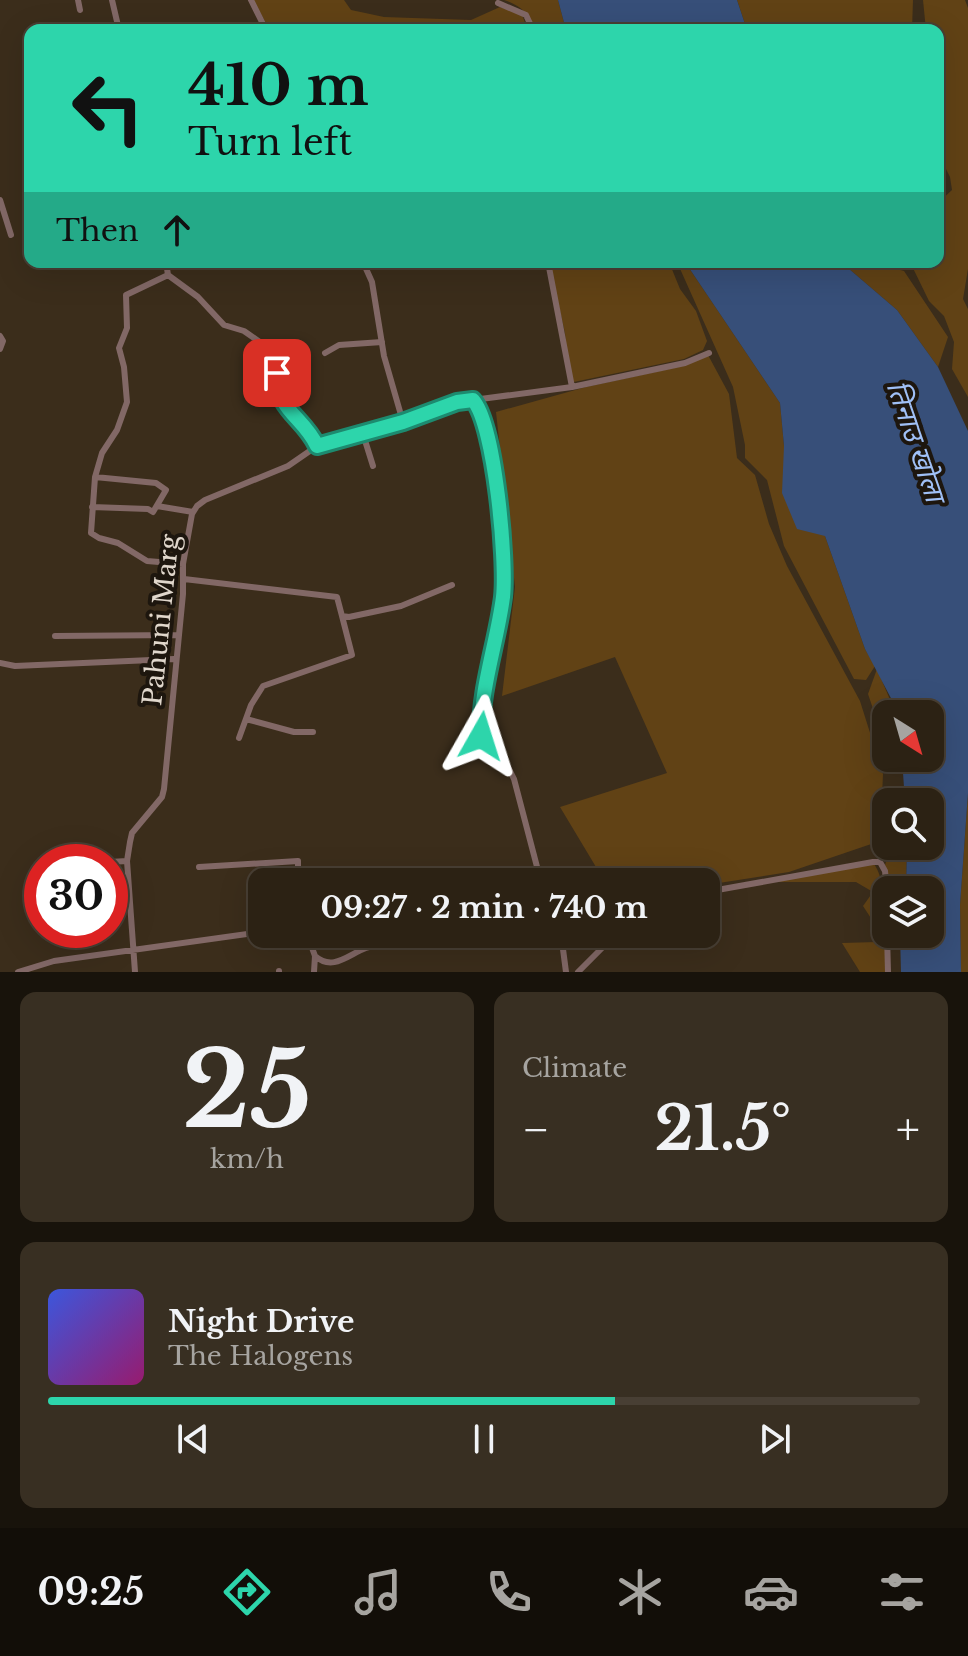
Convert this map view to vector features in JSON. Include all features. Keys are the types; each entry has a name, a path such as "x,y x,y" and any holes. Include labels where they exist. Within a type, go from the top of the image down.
{"street":[{"path":"78,0 80,10"},
{"path":"112,0 118,24"},
{"path":"251,0 263,24"},
{"path":"498,3 526,15 530,24"},
{"path":"0,200 4,222 11,235"},
{"path":"167,268 168,275 198,297 224,325 244,331 264,345 277,373 276,390 284,406 310,432 317,446"},
{"path":"365,268 376,299 382,342 403,422"},
{"path":"549,268 564,331 572,387"},
{"path":"168,275 126,295 127,328 119,348 127,402 117,430 102,453 95,477 91,533 118,543 147,561 183,564"},
{"path":"0,336 3,341 0,349"},
{"path":"325,353 339,345 382,342"},
{"name":"Pahuni Marg","path":"128,855 132,833 162,797 164,789 183,564 193,512 205,500 288,466 317,446 403,422 457,402 572,387 685,363 709,353"},
{"path":"473,400 482,410 493,454 503,563 503,594 481,736 510,769 537,868"},
{"path":"363,434 373,466"},
{"path":"92,507 153,512 166,490 162,485 95,477"},
{"path":"157,506 193,512"},
{"path":"184,579 337,597 352,655 263,686 251,705 239,738"},
{"path":"342,616 401,606 452,585"},
{"path":"55,636 178,635"},
{"path":"0,663 15,666 174,659"},
{"path":"246,719 294,732 313,732"},
{"path":"199,867 298,861 298,868"},
{"path":"720,889 873,862 880,862 886,876"},
{"name":"Pahuni Marg","path":"128,872 135,972"},
{"path":"18,972 54,961 248,934"},
{"path":"312,948 314,972"},
{"path":"315,956 329,962 340,962 366,948"},
{"path":"563,948 566,972"},
{"path":"578,972 602,948"},
{"path":"887,948 888,972"},
{"path":"340,962 342,972"}],"shaded area":[{"path":"253,0 344,0 351,10 384,17 471,20 500,7 522,15 526,24 267,24"},
{"path":"504,0 558,0 564,24 533,24 524,11"},
{"path":"737,0 913,0 912,24 745,24"},
{"path":"923,0 965,0 968,8 968,269 963,299 968,309 968,397 952,369 954,342 944,316 929,301 913,268 944,268 944,197 952,190 944,165 944,24 925,24"},
{"path":"550,268 671,268 680,289 696,311 707,341 703,350 684,359 569,383 565,333"},
{"path":"680,268 689,268 780,403 784,446 825,536 865,649 875,666 866,680 854,679 784,546 767,480 745,458 733,387"},
{"path":"848,268 904,271 948,337 938,367 897,310"},
{"path":"708,355 729,394 737,458 755,475 769,524 787,566 860,701 872,739 872,772 883,774 882,788 872,788 872,844 789,872 720,883 720,868 597,868 560,807 667,773 615,657 502,696 515,587 496,412 586,387 683,366"},
{"path":"877,669 890,700 872,700 872,706 868,694"},
{"path":"968,793 968,972 961,972 960,905"},
{"path":"887,860 907,860 906,876 887,876"},
{"path":"874,864 880,876 872,876 872,891 856,882 771,882"},
{"path":"872,893 872,920 863,906"},
{"path":"872,942 872,948 886,948 885,972 860,972 842,943"}],"water":[{"path":"558,0 737,0 745,24 564,24"},
{"name":"तिनाउ खोला","path":"689,268 848,268 897,310 938,367 968,431 968,793 960,905 961,972 901,972 900,948 944,948 944,876 906,876 907,860 944,860 944,788 904,788 903,772 944,772 944,700 892,700 865,649 825,536 797,529 782,493 784,446 780,403"}],"route":[{"path":"277,373 276,390 284,406 310,432 317,446 403,422 457,402 473,400 482,410 493,454 503,594 480,723 481,736"}]}
